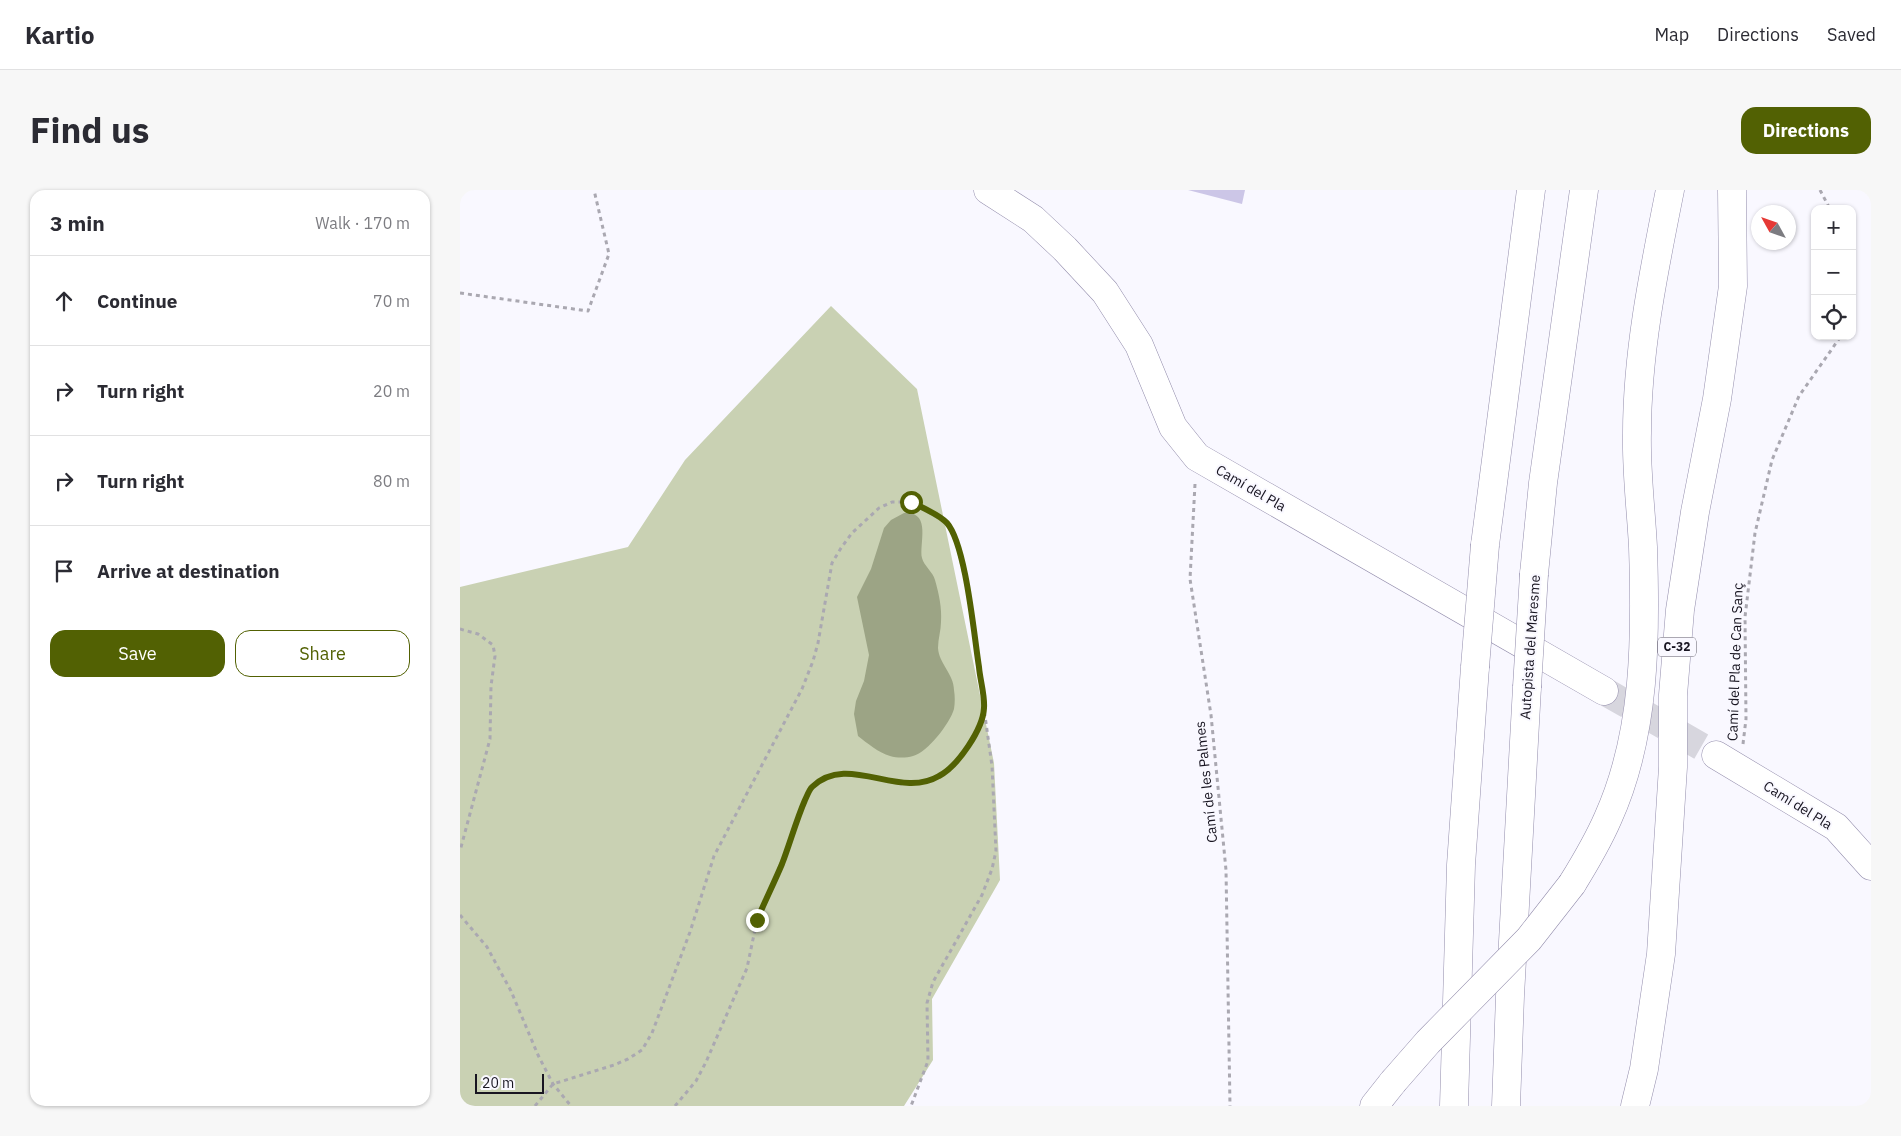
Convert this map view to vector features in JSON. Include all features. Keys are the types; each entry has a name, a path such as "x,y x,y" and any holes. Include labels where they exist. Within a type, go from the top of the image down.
{"main road":[{"name":"Camí del Pla","path":"988,190 1034,220 1066,249 1105,292 1139,345 1173,427 1197,457 1604,691"},
{"path":"1454,1106 1462,865 1485,545 1530,190"},
{"name":"Autopista del Maresme","path":"1506,1106 1510,986 1534,574 1543,483 1584,190"},
{"name":"C-32","path":"1374,1106 1428,1042 1529,940 1572,884 1594,848 1609,816 1625,772 1636,722 1644,658 1642,546 1636,434 1638,387 1653,276 1670,190"},
{"name":"C-32","path":"1635,1106 1644,1068 1661,954 1673,767 1673,695 1680,610 1695,512 1717,399 1733,286 1732,190"},
{"name":"Camí del Pla","path":"1716,755 1836,827 1871,866"}],"path":[{"path":"460,293 588,311 609,254 594,190"},
{"path":"1820,190 1828,205"},
{"name":"Camí del Pla de Can Sanç","path":"1740,769 1746,719 1745,617 1755,533 1772,460 1800,396 1838,340"},
{"name":"Camí de les Palmes","path":"1197,457 1190,579 1211,715 1226,870 1230,1106"},
{"path":"535,1106 553,1084 614,1066 642,1050 652,1033 690,932 714,856 802,689 813,661 832,563 852,533 879,508 892,502 911,502 946,522 955,537 967,587 992,766 996,851 992,869 982,894 933,982 927,1003 928,1061 911,1106"},
{"path":"460,629 478,634 493,645 495,656 490,686 490,739 460,851"},
{"path":"675,1106 696,1081 744,977 757,920 782,864 796,821 811,788 823,779 836,774 864,776 901,784 925,782 939,776 955,762 970,743 978,728 984,708"},
{"path":"460,915 487,947 511,991 538,1055 553,1084 571,1106"}],"shaded area":[{"path":"831,306 917,389 994,763 1000,880 932,999 933,1060 904,1106 460,1106 460,587 628,547 685,460"},
{"path":"904,513 913,514 921,522 922,558 934,577 941,606 939,654 952,679 955,699 952,715 932,743 919,753 902,758 882,753 858,736 854,714 856,701 864,681 869,655 857,597 871,569 884,528 891,520"}],"building":[{"path":"1188,190 1245,190 1242,204"}],"tunnel":[{"path":"1604,691 1716,755"}],"route":[{"path":"757,920 782,864 796,821 811,788 823,779 836,774 864,776 901,784 925,782 939,776 955,762 970,743 978,728 984,708 967,587 955,537 946,522 911,502"}]}
